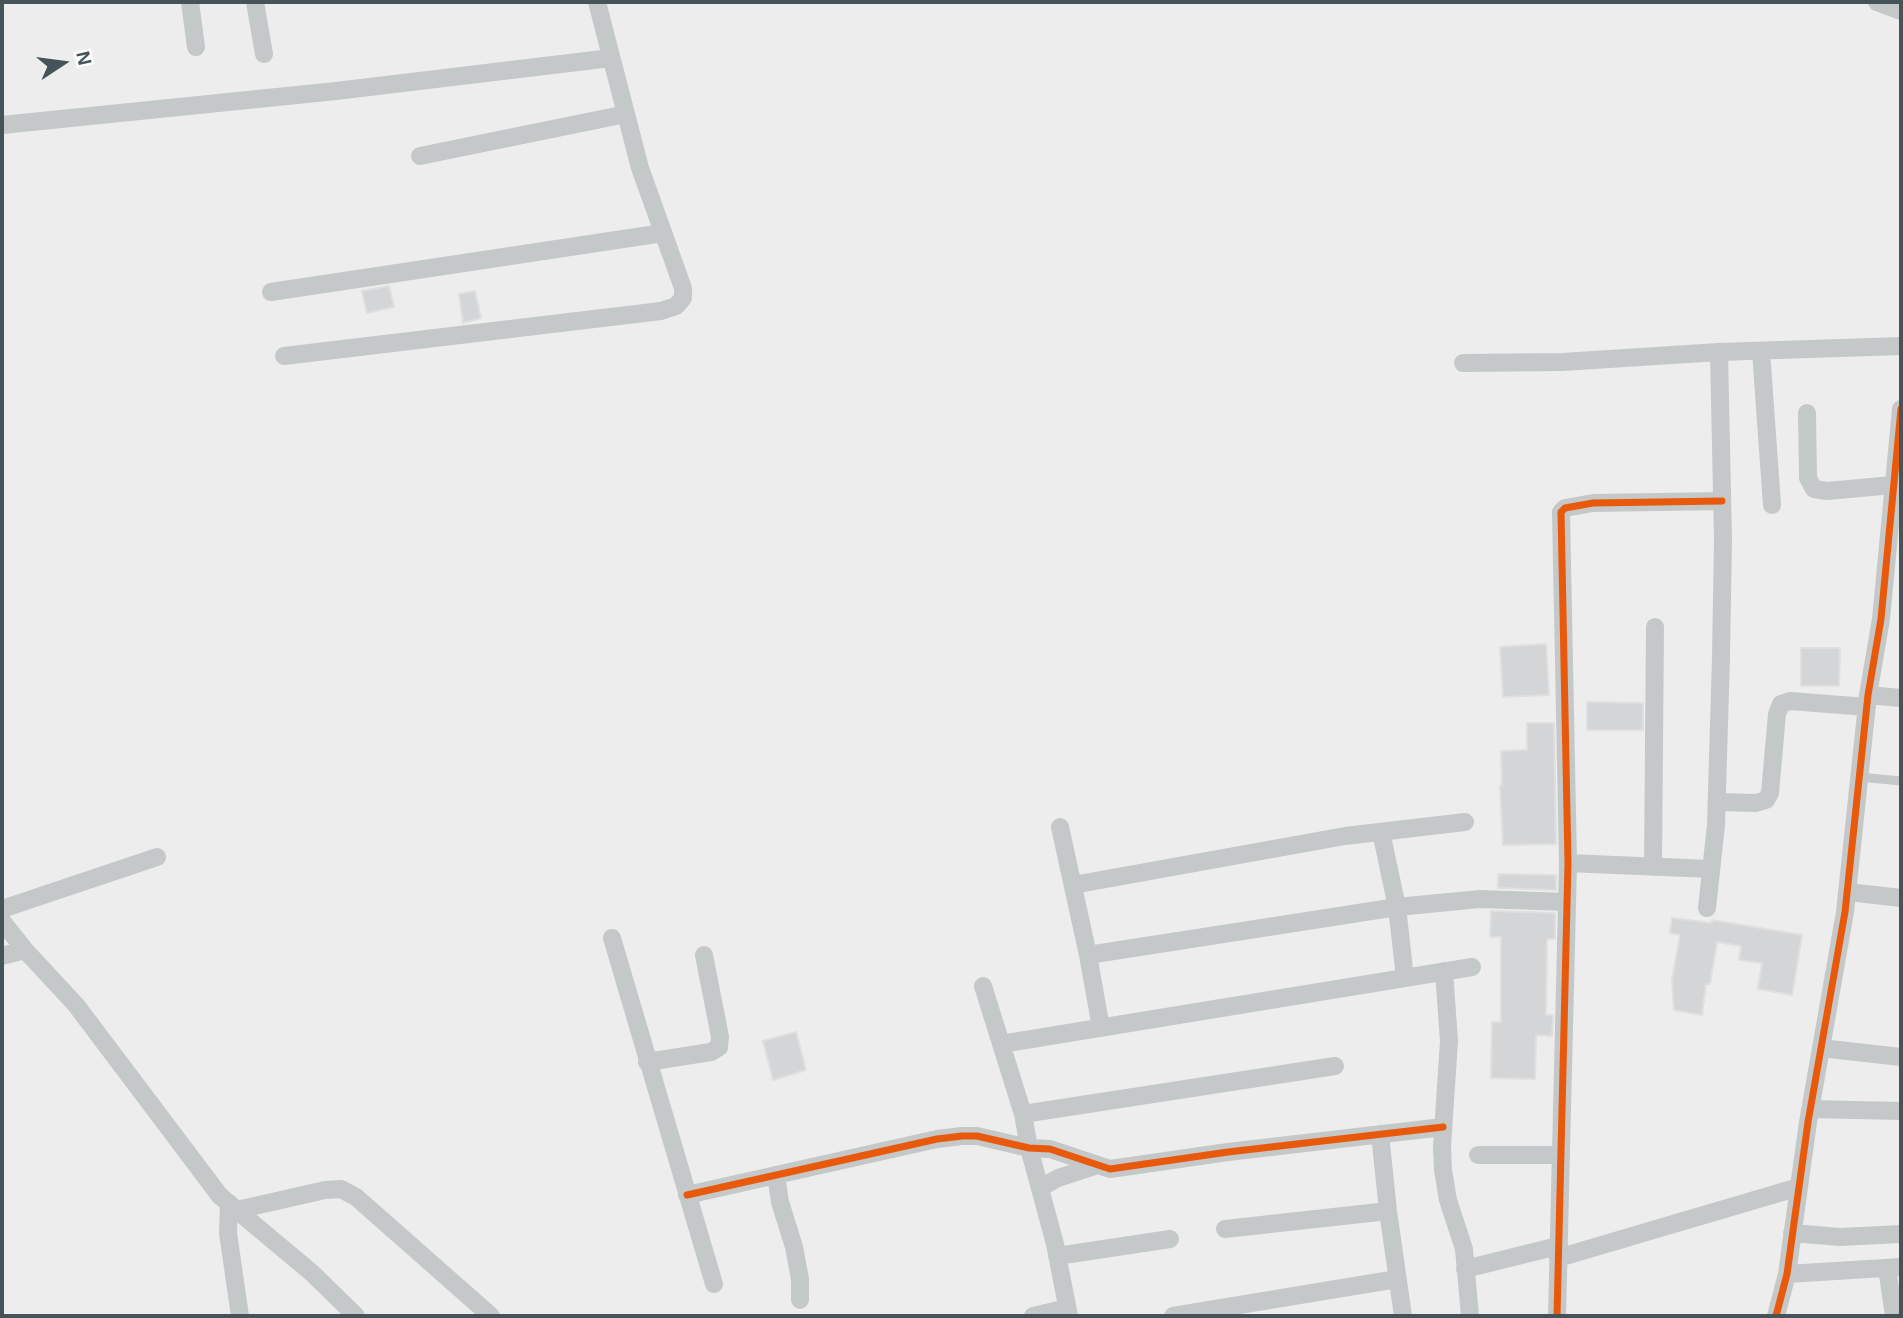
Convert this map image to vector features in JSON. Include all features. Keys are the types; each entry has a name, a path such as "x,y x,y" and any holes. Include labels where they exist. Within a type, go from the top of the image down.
{"street":[{"path":"190,2 196,47"},
{"path":"255,2 264,54"},
{"path":"284,356 661,311 676,306 683,298 679,270 640,168 597,2"},
{"path":"1877,2 1901,11"},
{"path":"2,125 336,91 611,58"},
{"path":"419,156 626,114"},
{"path":"271,292 663,233"},
{"path":"1463,363 1562,362 1719,352 1901,346"},
{"path":"1760,351 1772,505"},
{"path":"1707,908 1717,802 1723,553 1719,352"},
{"path":"1776,1316 1787,1274 1810,1110 1847,892 1867,701 1896,507 1893,485 1901,409"},
{"path":"1807,413 1808,478 1814,489 1827,491 1893,485"},
{"path":"1557,1316 1568,863 1561,512 1565,508 1593,503 1722,501"},
{"path":"1653,867 1655,627"},
{"path":"1717,802 1756,803 1766,800 1770,793 1777,714 1781,704 1790,701 1901,698"},
{"path":"1073,885 1345,836 1465,822"},
{"path":"1060,827 1101,1028"},
{"path":"1381,832 1397,907 1405,978"},
{"path":"2,909 157,856"},
{"path":"1568,863 1711,869"},
{"path":"1847,892 1901,898"},
{"path":"1088,955 1397,907 1480,899 1567,902"},
{"path":"2,921 76,1005 220,1196 312,1273 356,1316"},
{"path":"612,938 715,1284"},
{"path":"2,956 25,950"},
{"path":"647,1062 711,1052 719,1047 720,1037 704,955"},
{"path":"1001,1044 1472,967"},
{"path":"1444,971 1449,1041 1443,1127 1445,1180 1448,1200 1464,1249 1470,1316"},
{"path":"983,986 1023,1114 1068,1312 1033,1316"},
{"path":"1821,1048 1901,1057"},
{"path":"1023,1114 1335,1066"},
{"path":"1810,1110 1901,1111"},
{"path":"687,1195 937,1139 962,1136 997,1139 1030,1148 1050,1149 1110,1169 1228,1152 1443,1127"},
{"path":"1380,1134 1403,1316"},
{"path":"1478,1155 1560,1155"},
{"path":"1040,1188 1058,1178 1098,1165"},
{"path":"776,1175 780,1202 796,1258 800,1300"},
{"path":"1465,1269 1558,1252 1799,1187"},
{"path":"233,1207 341,1189 356,1197 491,1316"},
{"path":"233,1207 228,1233 240,1316"},
{"path":"1225,1229 1388,1211"},
{"path":"1793,1233 1840,1237 1901,1234"},
{"path":"1057,1256 1170,1239"},
{"path":"1787,1274 1894,1267 1894,1316"},
{"path":"1173,1316 1397,1279"}],"lane":[{"path":"1859,776 1901,781"}],"building":[{"path":"389,286 394,307 367,313 362,291"},
{"path":"475,291 481,318 463,323 459,294"},
{"path":"1546,644 1549,695 1503,697 1500,647"},
{"path":"1801,648 1840,648 1839,686 1801,686"},
{"path":"1587,702 1643,703 1643,730 1587,730"},
{"path":"1527,723 1554,723 1556,844 1503,845 1501,751 1527,750"},
{"path":"1498,874 1556,875 1556,890 1498,888"},
{"path":"1491,911 1555,913 1555,939 1547,939 1546,1015 1553,1015 1552,1036 1536,1035 1535,1079 1491,1078 1492,1022 1501,1022 1501,937 1490,937"},
{"path":"1672,918 1712,923 1712,920 1802,935 1792,995 1758,989 1762,963 1739,960 1741,946 1717,942 1710,984 1706,984 1702,1015 1674,1010 1672,980 1680,935 1670,933"},
{"path":"796,1032 806,1070 773,1080 763,1041"}],"cycle path":[{"path":"1776,1316 1787,1274 1808,1122 1845,912 1868,695 1881,619 1901,409"},
{"path":"1557,1316 1568,863 1561,512 1565,508 1593,503 1722,501"},
{"path":"687,1195 937,1139 962,1136 977,1136 1029,1148 1050,1149 1110,1169 1228,1152 1443,1127"}]}
